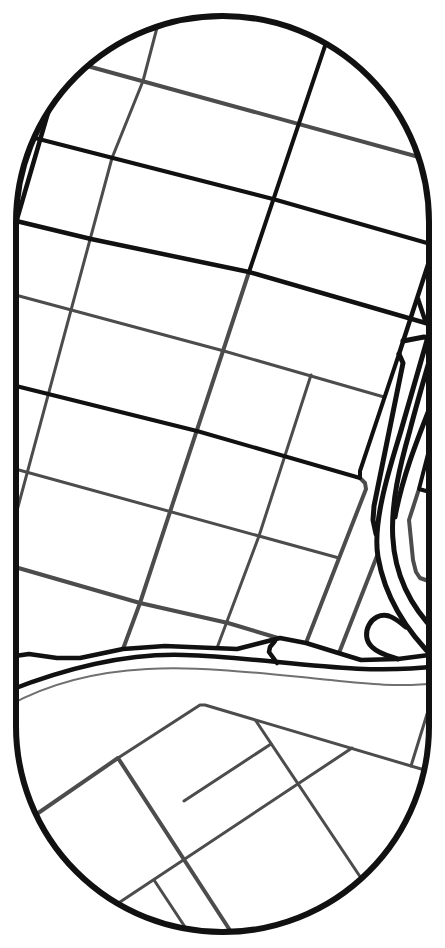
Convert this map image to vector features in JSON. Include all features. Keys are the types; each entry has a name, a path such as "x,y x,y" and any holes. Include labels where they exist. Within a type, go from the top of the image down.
{"highway":[{"path":"377,540 384,491 429,332"},
{"path":"403,342 424,337 429,338"},
{"path":"399,354 403,363 374,506 373,520 383,579 394,605 409,630"},
{"path":"429,362 399,469 394,496 392,535 404,586 415,606 429,623"},
{"path":"392,535 398,499 409,463 429,410"},
{"path":"398,658 380,653 372,648 368,642 366,634 368,627 378,616 392,616 409,630 429,652"}],"main road":[{"path":"250,272 326,44"},
{"path":"16,221 48,113"},
{"path":"35,138 429,241"},
{"path":"16,221 91,239 250,272 429,324"},
{"path":"16,386 197,431 360,478 360,471 429,262"},
{"path":"418,297 426,323"},
{"path":"429,450 419,489 429,492"},
{"path":"277,663 269,652 270,647 278,639"},
{"path":"16,656 29,654 56,658 80,658 123,649 165,646 238,650 278,639 306,643 361,660 429,655"},
{"path":"16,688 80,667 129,658 183,655 385,670 429,667"}],"street":[{"path":"16,514 112,158 143,81 157,27"},
{"path":"88,66 418,157"},
{"path":"123,649 171,513 250,272"},
{"path":"16,295 224,350 384,397"},
{"path":"217,648 228,623 259,536 311,375"},
{"path":"16,469 339,558"},
{"path":"306,643 366,489 365,483 360,478"},
{"path":"419,489 409,520 413,560 416,572 420,578 429,581"},
{"path":"340,653 378,556"},
{"path":"16,568 140,602 228,623 278,639"},
{"path":"37,815 118,758 200,705 352,748 424,771"},
{"path":"411,766 429,708"},
{"path":"256,720 361,878"},
{"path":"184,801 271,744"},
{"path":"118,903 352,748"},
{"path":"118,758 231,931"},
{"path":"154,880 186,929"}],"railway":[{"path":"16,702 45,689 83,678 122,671 161,669 241,671 378,684 429,684"}]}
